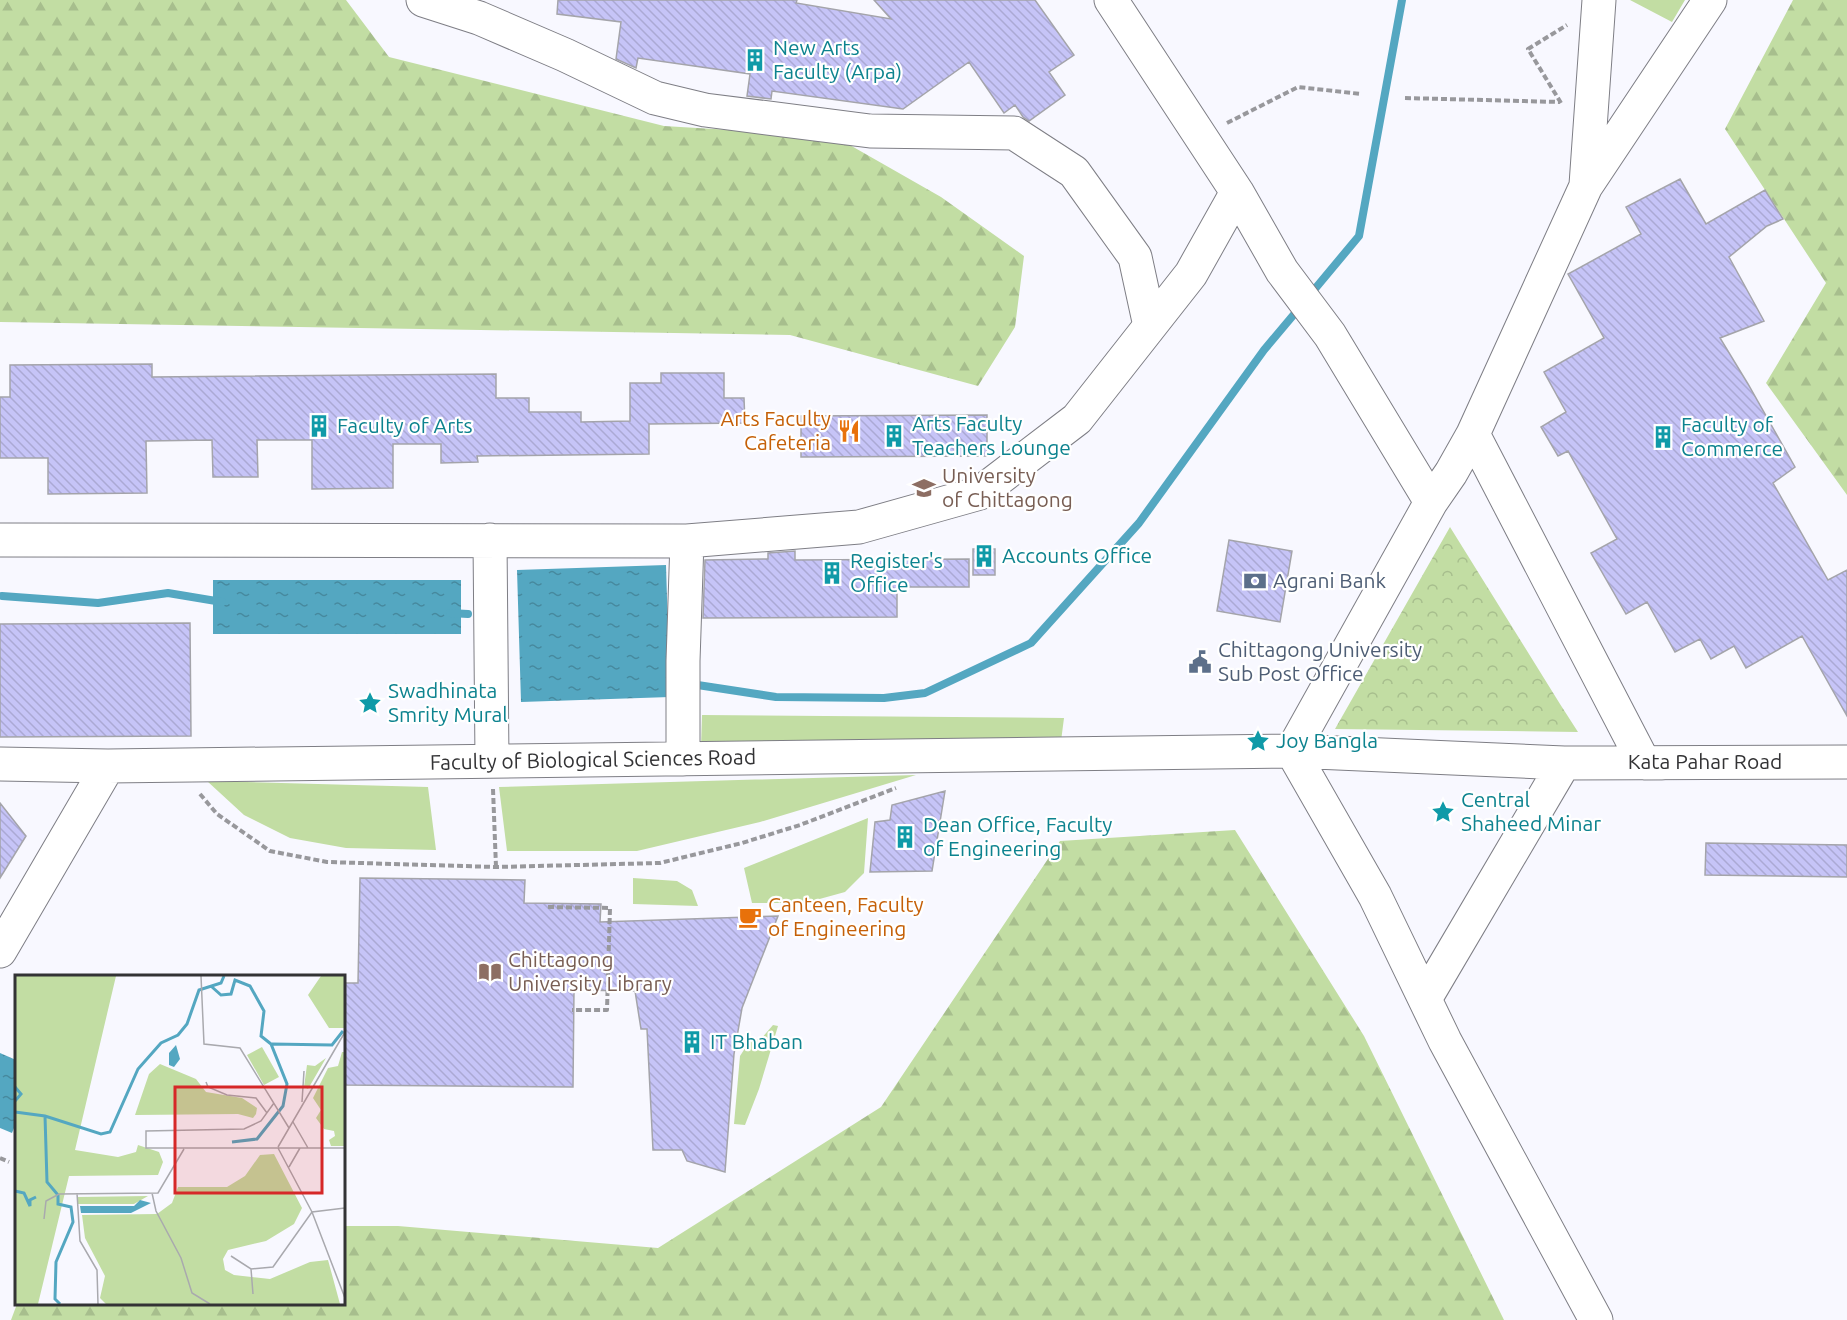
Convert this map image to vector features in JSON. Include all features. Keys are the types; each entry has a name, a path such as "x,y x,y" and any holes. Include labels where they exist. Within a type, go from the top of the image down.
{"street":[{"path":"423,0 479,18 565,55 655,99 695,108 870,131 1014,133 1074,172 1129,247 1135,257 1150,326"},
{"path":"1111,0 1237,192 1282,271 1330,335 1431,502"},
{"path":"1596,1320 1445,1041 1375,896 1292,751 1431,502 1473,434 1586,186 1710,0"},
{"path":"1586,186 1599,3"},
{"path":"0,540 687,541 859,526 980,493 1077,419 1191,274 1237,192"},
{"path":"1473,434 1644,763"},
{"path":"490,540 492,761"},
{"path":"683,759 687,541"},
{"name":"Faculty of Biological Sciences Road","path":"0,764 108,766 1292,751 1564,763"},
{"name":"Kata Pahar Road","path":"1564,763 1774,762"},
{"path":"1425,999 1564,763"},
{"path":"0,951 108,766"}],"path":[{"path":"1588,147 1528,49 1599,3"},
{"path":"1200,136 1298,87 1361,94"},
{"path":"1405,98 1560,102"},
{"path":"492,761 496,867"},
{"path":"176,765 217,814 270,851 327,862 496,867 660,863 771,834 906,784"},
{"path":"548,907 610,908 607,1010 573,1010"},
{"path":"0,1158 9,1162"}],"green space":[{"path":"0,0 346,0 389,57 664,126 834,136 941,197 1024,256 1015,327 978,386 790,335 0,322"},
{"path":"1630,0 1685,0 1672,22"},
{"path":"1793,0 1847,0 1847,495 1766,383 1826,283 1725,129"},
{"path":"1450,527 1560,704 1578,732 1335,729"},
{"path":"702,715 1064,718 1060,749 701,747"},
{"path":"916,775 760,822 637,851 507,851 499,787"},
{"path":"207,781 428,787 436,850 346,848 290,838 244,815"},
{"path":"868,818 864,873 845,892 805,903 752,903 744,868"},
{"path":"1235,830 1364,1036 1504,1320 11,1320 17,1305 345,1305 345,1226 398,1226 658,1248 881,1107 1060,841"},
{"path":"633,878 677,881 692,890 698,906 633,904"},
{"path":"773,1025 778,1026 759,1089 745,1125 734,1124 740,1056 751,1039 761,1039"}],"water":[{"path":"666,565 670,697 521,702 517,570"},
{"path":"213,580 461,580 461,634 213,634"},
{"path":"0,1053 15,1060 15,1126 12,1133 0,1128"}],"building":[{"name":"New Arts Faculty (Arpa)","path":"558,0 797,0 796,3 891,19 874,0 1035,0 1074,55 1049,72 1065,95 1029,121 1023,117 1015,105 1004,113 969,62 903,109 772,91 771,99 747,96 750,74 638,58 636,68 616,59 621,22 557,14"},
{"name":"Faculty of Commerce","path":"1680,179 1706,224 1765,190 1783,219 1767,226 1729,257 1764,321 1720,338 1795,467 1773,483 1828,580 1847,570 1847,716 1802,636 1746,668 1734,646 1711,659 1700,639 1675,652 1647,602 1626,614 1591,553 1617,539 1568,451 1558,456 1541,427 1566,412 1544,372 1604,338 1568,274 1641,234 1626,207"},
{"name":"Faculty of Arts","path":"152,364 152,377 496,374 496,398 529,398 529,412 581,412 581,422 630,421 630,383 661,383 661,373 724,373 724,398 744,398 745,423 649,424 649,454 477,456 478,462 441,463 441,444 393,444 393,488 312,489 312,440 257,440 258,477 213,477 212,440 146,441 147,493 48,494 48,458 0,458 0,397 10,397 10,365"},
{"name":"Arts Faculty Teachers Lounge","path":"987,415 987,456 801,457 801,416"},
{"name":"Agrani Bank","path":"1229,540 1292,551 1280,622 1217,611"},
{"name":"Accounts Office","path":"973,549 995,549 995,575 973,575"},
{"name":"Register's Office","path":"795,551 795,560 969,559 969,587 897,587 897,617 703,618 705,560 768,559 768,553"},
{"path":"190,623 191,736 0,737 0,624"},
{"name":"Dean Office, Faculty of Engineering","path":"945,791 932,871 870,872 875,822 890,820 892,805"},
{"path":"0,803 26,836 0,878"},
{"path":"1706,843 1847,845 1847,877 1705,875"},
{"name":"Chittagong University Library","path":"360,878 525,880 524,903 601,904 600,922 778,916 742,1008 734,1054 725,1172 687,1161 682,1150 653,1150 647,1029 641,1029 635,991 574,990 573,1087 345,1085 345,983 358,983"}],"waterway":[{"path":"1309,296 1359,236 1402,0"},
{"path":"691,684 776,697 884,698 925,693 1031,643 1139,523 1264,350 1301,306"},
{"path":"2,596 98,603 168,593 222,602"},
{"path":"450,613 468,614"}],"place":[{"name":"New Arts Faculty (Arpa)","path":"755,60"},
{"name":"Faculty of Arts","path":"319,426"},
{"name":"Arts Faculty Cafeteria","path":"849,431"},
{"name":"Arts Faculty Teachers Lounge","path":"894,436"},
{"name":"Faculty of Commerce","path":"1663,437"},
{"name":"University of Chittagong","path":"924,488"},
{"name":"Accounts Office","path":"984,556"},
{"name":"Register's Office","path":"832,573"},
{"name":"Agrani Bank","path":"1255,581"},
{"name":"Chittagong University Sub Post Office","path":"1200,662"},
{"name":"Swadhinata Smrity Mural","path":"370,703"},
{"name":"Joy Bangla","path":"1258,741"},
{"name":"Central Shaheed Minar","path":"1443,812"},
{"name":"Dean Office, Faculty of Engineering","path":"905,837"},
{"name":"Canteen, Faculty of Engineering","path":"750,917"},
{"name":"Chittagong University Library","path":"490,972"},
{"name":"IT Bhaban","path":"692,1042"}]}
